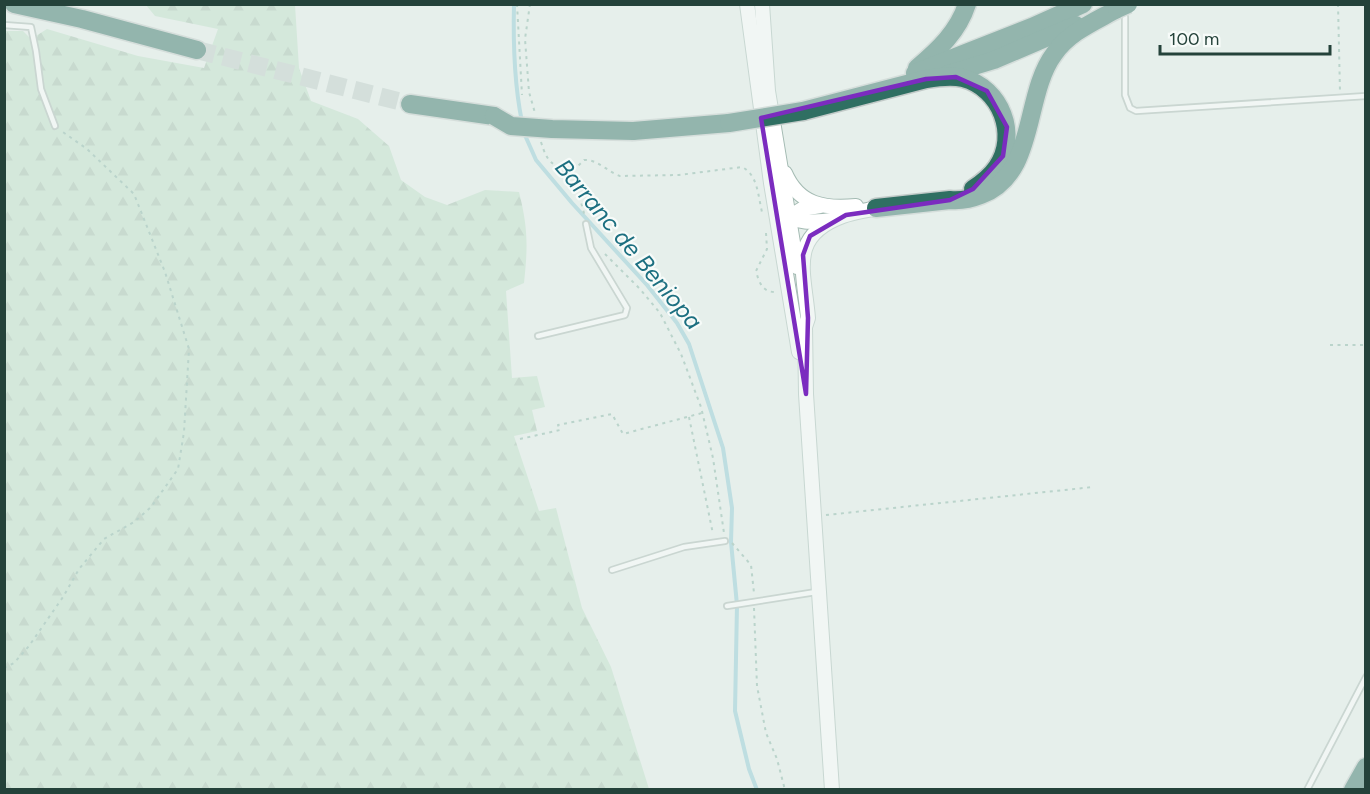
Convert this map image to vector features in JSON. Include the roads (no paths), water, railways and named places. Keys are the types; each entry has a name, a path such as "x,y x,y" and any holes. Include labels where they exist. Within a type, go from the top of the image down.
{"highway":[{"path":"14,4 82,19 197,50"},
{"path":"909,75 952,34 967,4"},
{"path":"802,107 909,75 1024,31 1083,4"},
{"path":"410,104 494,116 511,126 552,129 728,119 802,107 937,77 994,60 1122,6"},
{"path":"876,208 950,200 961,201 987,193 1005,179 1019,160 1040,81 1054,54 1071,35 1122,6"},
{"path":"937,77 964,78 987,91 1004,115 1008,135 997,169 973,189 950,200"},
{"path":"1353,789 1365,767"}],"street":[{"path":"747,4 771,183 806,394"},
{"path":"762,4 768,91 798,270 805,327 806,394 832,789"},
{"path":"751,25 757,44 782,210 788,217 803,222 836,219 876,208"},
{"path":"780,162 789,183 797,192 820,206"},
{"path":"793,312 795,302 784,220 802,209 820,206 876,208"},
{"path":"805,327 808,318 803,255 805,245 810,236 836,219"}],"lane":[{"path":"1122,6 1125,17 1125,94 1130,108 1136,111 1365,96"},
{"path":"4,25 31,27 41,89 55,126"},
{"path":"538,336 625,315 627,308 591,248 586,224"},
{"path":"612,570 684,547 725,541"},
{"path":"727,606 819,591"},
{"path":"1307,789 1365,677"}],"waterway":[{"name":"Barranc de Beniopa","path":"514,4 517,93 522,122"},
{"name":"Barranc de Beniopa","path":"524,133 536,160 647,285 677,323 689,344 723,448 732,508 731,542 737,605 735,711 749,769 757,790"}],"tunnel":[{"path":"197,50 410,104"}]}
